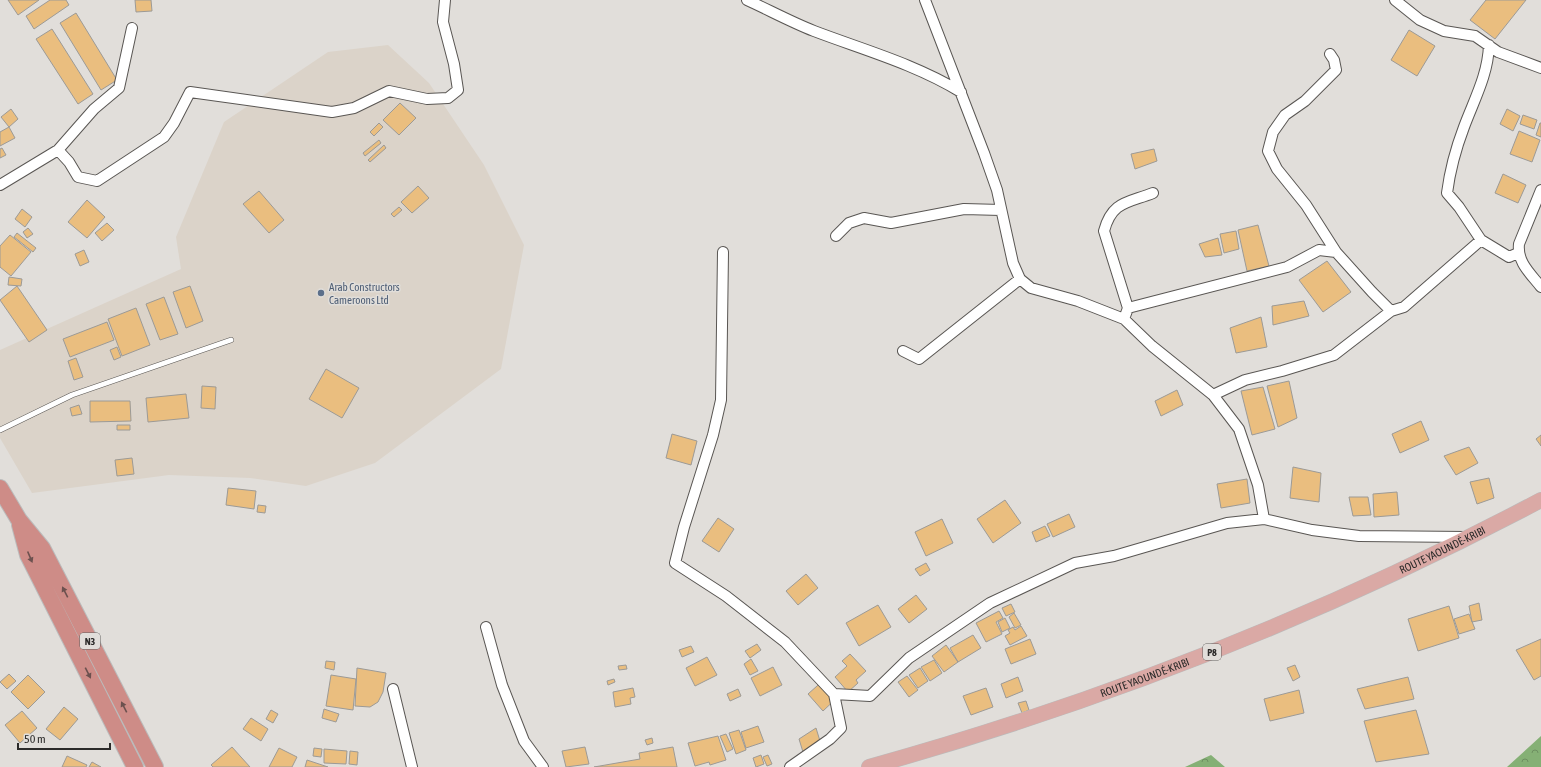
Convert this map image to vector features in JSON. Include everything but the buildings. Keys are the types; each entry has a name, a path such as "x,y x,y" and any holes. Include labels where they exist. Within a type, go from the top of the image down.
{"highway":[{"name":"N3","path":"0,488 19,520 42,548 155,767"},
{"name":"N3","path":"19,520 28,555 135,767"}],"main road":[{"name":"ROUTE YAOUNDÉ-KRIBI","path":"869,767 958,742 1050,712 1184,664 1329,604 1472,537 1541,500"}],"street":[{"path":"58,150 69,162 78,177 97,181 164,137 174,123 190,92 332,112 354,108 389,91 427,99 448,98 458,90 454,64 443,22 445,0"},
{"path":"747,0 813,30 937,77 961,92"},
{"path":"925,0 997,190 1013,263 1020,279 1031,288 1078,301 1124,319 1152,346 1213,395 1239,429 1258,486 1264,519"},
{"path":"1395,0 1420,20 1444,31 1475,36 1498,52 1541,68"},
{"path":"0,185 58,150 94,109 119,88 132,28"},
{"path":"1489,45 1486,68 1461,135 1450,171 1447,192 1481,240 1509,257 1518,253"},
{"path":"1330,54 1334,60 1336,70 1305,101 1285,115 1274,132 1268,151 1277,169 1306,205 1336,252 1391,311"},
{"path":"1541,190 1519,244 1518,253 1522,264 1541,287"},
{"path":"1124,319 1128,308 1104,231 1107,219 1118,205 1153,193"},
{"path":"836,236 849,223 864,218 891,223 964,209 1001,210"},
{"path":"1213,395 1245,380 1282,371 1334,355 1391,311 1404,307 1481,240"},
{"path":"1128,308 1287,267 1319,250 1336,252"},
{"path":"724,252 721,400 713,435 680,540 675,563 760,620 785,642 834,694 841,728 830,739 790,767"},
{"path":"903,351 919,359 1020,279"},
{"path":"834,694 870,696 909,658 990,603 1074,563 1114,556 1228,523 1264,519 1312,530 1359,536 1472,537"},
{"path":"486,627 502,685 524,742 543,767"},
{"path":"393,689 412,767"}],"lane":[{"path":"0,430 72,395 231,340"}],"shaded area":[{"name":"Arab Constructors Cameroons Ltd","path":"388,45 429,83 484,165 524,245 501,369 375,463 306,486 250,478 169,475 32,493 0,438 0,350 181,269 176,237 224,122 328,52"}],"green space":[{"path":"1541,736 1541,767 1507,767"},
{"path":"1211,755 1225,767 1185,767"}],"place":[{"name":"Arab Constructors Cameroons Ltd","path":"321,293"}]}
